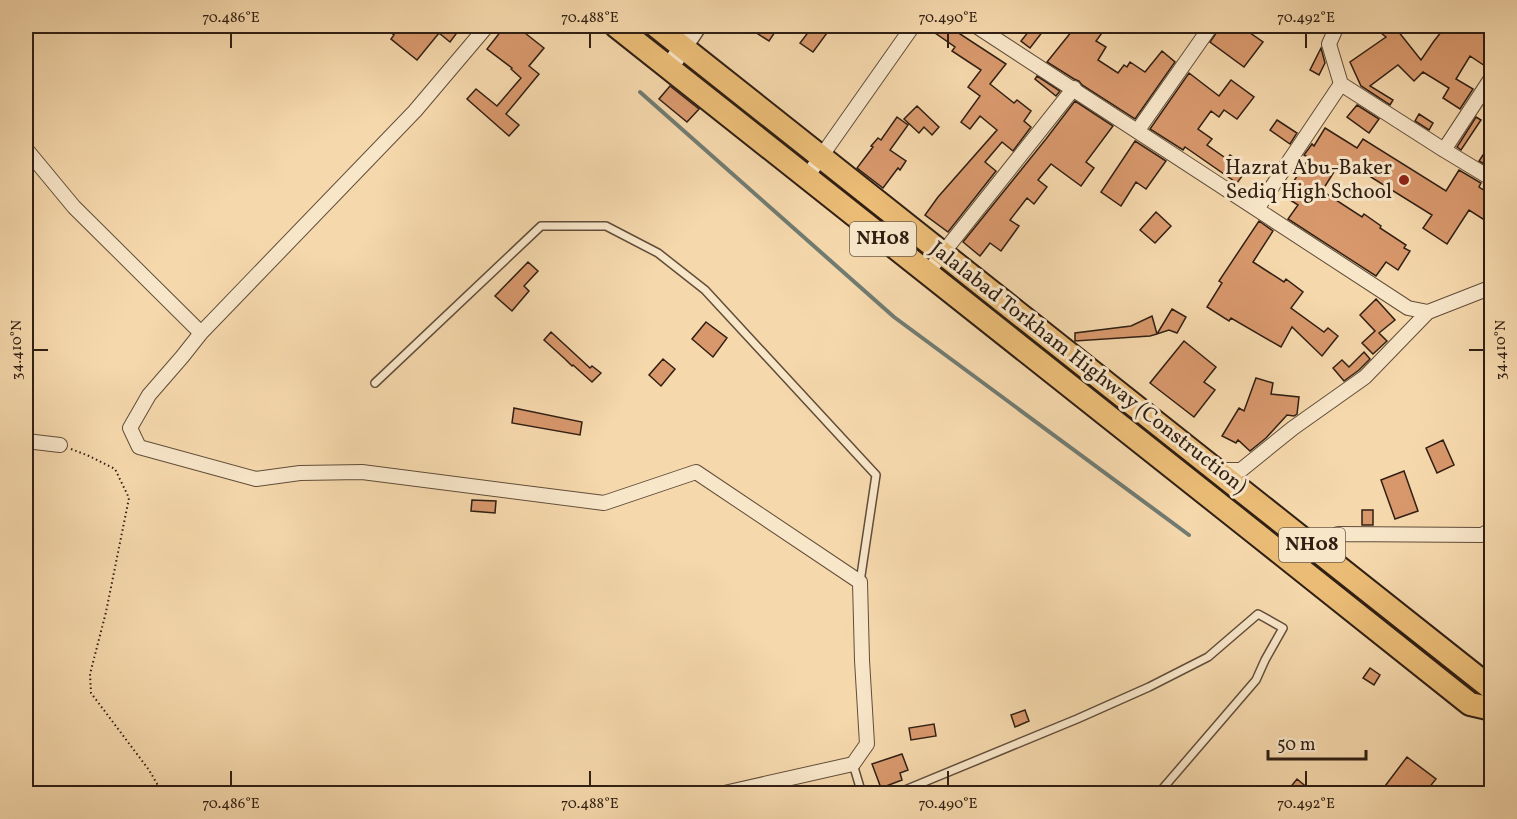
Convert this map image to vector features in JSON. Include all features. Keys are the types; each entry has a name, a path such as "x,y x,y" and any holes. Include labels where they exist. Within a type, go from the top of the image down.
{"highway":[{"name":"NH08","path":"616,26 1470,704 1491,709"},
{"name":"Jalalabad Torkham Highway (Construction)","path":"656,26 1491,689"},
{"name":"NH08","path":"1131,402 1152,450"}],"street":[{"path":"487,26 415,111 201,333 148,395 130,428 138,447 256,479 300,474 362,472 604,503 696,472 860,582 867,744 853,764 720,794"},
{"path":"669,68 697,26"},
{"path":"806,178 913,26"},
{"path":"976,26 1408,308 1428,312"},
{"path":"1138,130 1211,26"},
{"path":"1337,26 1329,44 1341,84 1491,179"},
{"path":"1444,150 1491,77"},
{"path":"1257,209 1341,84"},
{"path":"927,273 1074,88"},
{"path":"26,149 74,207 201,333"},
{"path":"1217,470 1241,470 1293,428 1365,377 1428,312 1491,287"},
{"path":"26,441 60,445"},
{"path":"1296,565 1338,534 1482,535 1491,529"}],"lane":[{"path":"375,383 541,226 606,226 658,253 705,290 876,476 860,582"},
{"path":"899,794 1149,687 1208,657 1257,614 1283,628 1256,680 1158,794"},
{"path":"853,764 862,794"}],"path":[{"path":"60,445 115,469 129,498 106,612 90,674 91,693 149,770 163,794"}],"building":[{"path":"382,26 462,26 450,42 439,33 417,60 391,39 394,35"},
{"path":"505,26 516,26 544,48 529,66 539,74 506,114 519,125 509,136 467,99 476,89 497,106 521,78 487,49"},
{"path":"759,26 779,26 769,41 755,32"},
{"path":"813,26 827,33 813,52 800,43"},
{"path":"925,26 948,26 1006,64 990,84 1014,103 1017,100 1031,111 1024,121 1031,127 1013,151 1002,142 985,162 996,171 948,232 925,215 997,130 980,116 970,129 961,122 980,96 968,87 981,70 952,51 955,47"},
{"path":"1033,26 1047,26 1030,48 1021,41"},
{"path":"1076,26 1107,26 1096,41 1106,47 1098,60 1118,73 1124,65 1127,67 1130,62 1145,72 1162,51 1175,62 1135,119 1047,62"},
{"path":"1221,26 1240,26 1263,42 1244,67 1210,42"},
{"path":"1372,26 1394,26 1421,60 1446,26 1471,26 1480,33 1484,26 1491,26 1491,56 1485,66 1470,56 1456,79 1473,89 1460,109 1443,98 1449,88 1423,72 1414,81 1398,65 1370,86 1393,100 1390,105 1361,86 1350,62 1386,37"},
{"path":"1321,48 1325,63 1319,75 1310,70"},
{"path":"1189,73 1219,96 1231,80 1254,97 1237,119 1224,110 1219,117 1211,111 1198,129 1212,139 1207,145 1227,159 1230,155 1248,168 1237,183 1185,147 1183,150 1150,129"},
{"path":"1037,76 1060,91 1056,96 1035,79"},
{"path":"670,86 699,109 687,122 659,99"},
{"path":"1075,101 1113,126 1086,162 1094,168 1081,186 1051,164 1038,180 1047,187 1034,204 1027,198 1010,220 1019,226 1001,251 990,243 980,256 963,242"},
{"path":"1357,105 1379,119 1369,133 1347,117"},
{"path":"917,106 939,127 932,135 924,127 919,133 904,119"},
{"path":"1419,114 1433,123 1429,130 1415,121"},
{"path":"897,117 908,125 890,150 906,161 883,188 857,168 873,147 871,146 878,138 881,140"},
{"path":"1476,117 1481,120 1461,150 1457,147"},
{"path":"1277,120 1297,133 1290,144 1270,130"},
{"path":"1325,128 1357,148 1363,139 1446,191 1459,170 1481,183 1479,187 1491,195 1491,213 1486,221 1469,210 1447,244 1423,228 1432,215 1342,159 1322,191 1362,217 1364,214 1406,245 1404,248 1410,251 1398,270 1386,262 1376,276 1288,219 1298,205 1284,196 1309,158 1304,155 1312,144 1314,146"},
{"path":"1135,141 1166,161 1146,189 1136,182 1121,206 1101,192"},
{"path":"1491,143 1491,168 1479,161"},
{"path":"1156,212 1171,226 1155,243 1140,230"},
{"path":"1259,221 1273,231 1253,262 1284,282 1286,279 1303,292 1291,308 1324,332 1328,328 1338,336 1322,356 1292,327 1281,347 1231,318 1229,321 1207,307 1222,283 1219,281"},
{"path":"528,262 538,271 524,286 529,291 512,311 495,296"},
{"path":"1376,299 1395,320 1379,333 1387,341 1373,354 1362,343 1375,331 1360,315"},
{"path":"1172,309 1186,317 1177,333 1169,330 1157,334"},
{"path":"1152,316 1157,334 1075,341 1075,333 1131,326"},
{"path":"706,322 727,338 713,357 692,339"},
{"path":"551,332 590,368 592,366 601,373 592,382 544,340"},
{"path":"1184,341 1216,367 1204,382 1215,390 1194,417 1150,383"},
{"path":"1364,352 1370,359 1344,381 1333,368 1342,360 1349,367"},
{"path":"663,359 675,369 661,386 649,375"},
{"path":"1256,378 1273,383 1271,394 1299,397 1297,414 1287,415 1266,438 1250,451 1238,440 1236,443 1222,436 1239,408 1244,411"},
{"path":"514,408 582,422 580,435 512,423"},
{"path":"1443,440 1454,465 1437,473 1426,448"},
{"path":"1404,471 1418,511 1395,519 1381,480"},
{"path":"472,500 496,501 495,513 471,511"},
{"path":"1362,510 1373,510 1373,525 1362,525"},
{"path":"1370,668 1380,675 1374,685 1363,678"},
{"path":"1025,710 1029,721 1015,727 1011,715"},
{"path":"934,724 936,736 911,740 909,728"},
{"path":"902,754 908,770 900,773 902,780 881,788 872,764"},
{"path":"1407,757 1436,779 1424,794 1379,794"},
{"path":"1297,779 1315,794 1285,794"}],"waterway":[{"path":"640,92 894,317 1189,535"}],"place":[{"name":"Hazrat Abu-Baker Sediq High School","path":"1404,180"}]}
